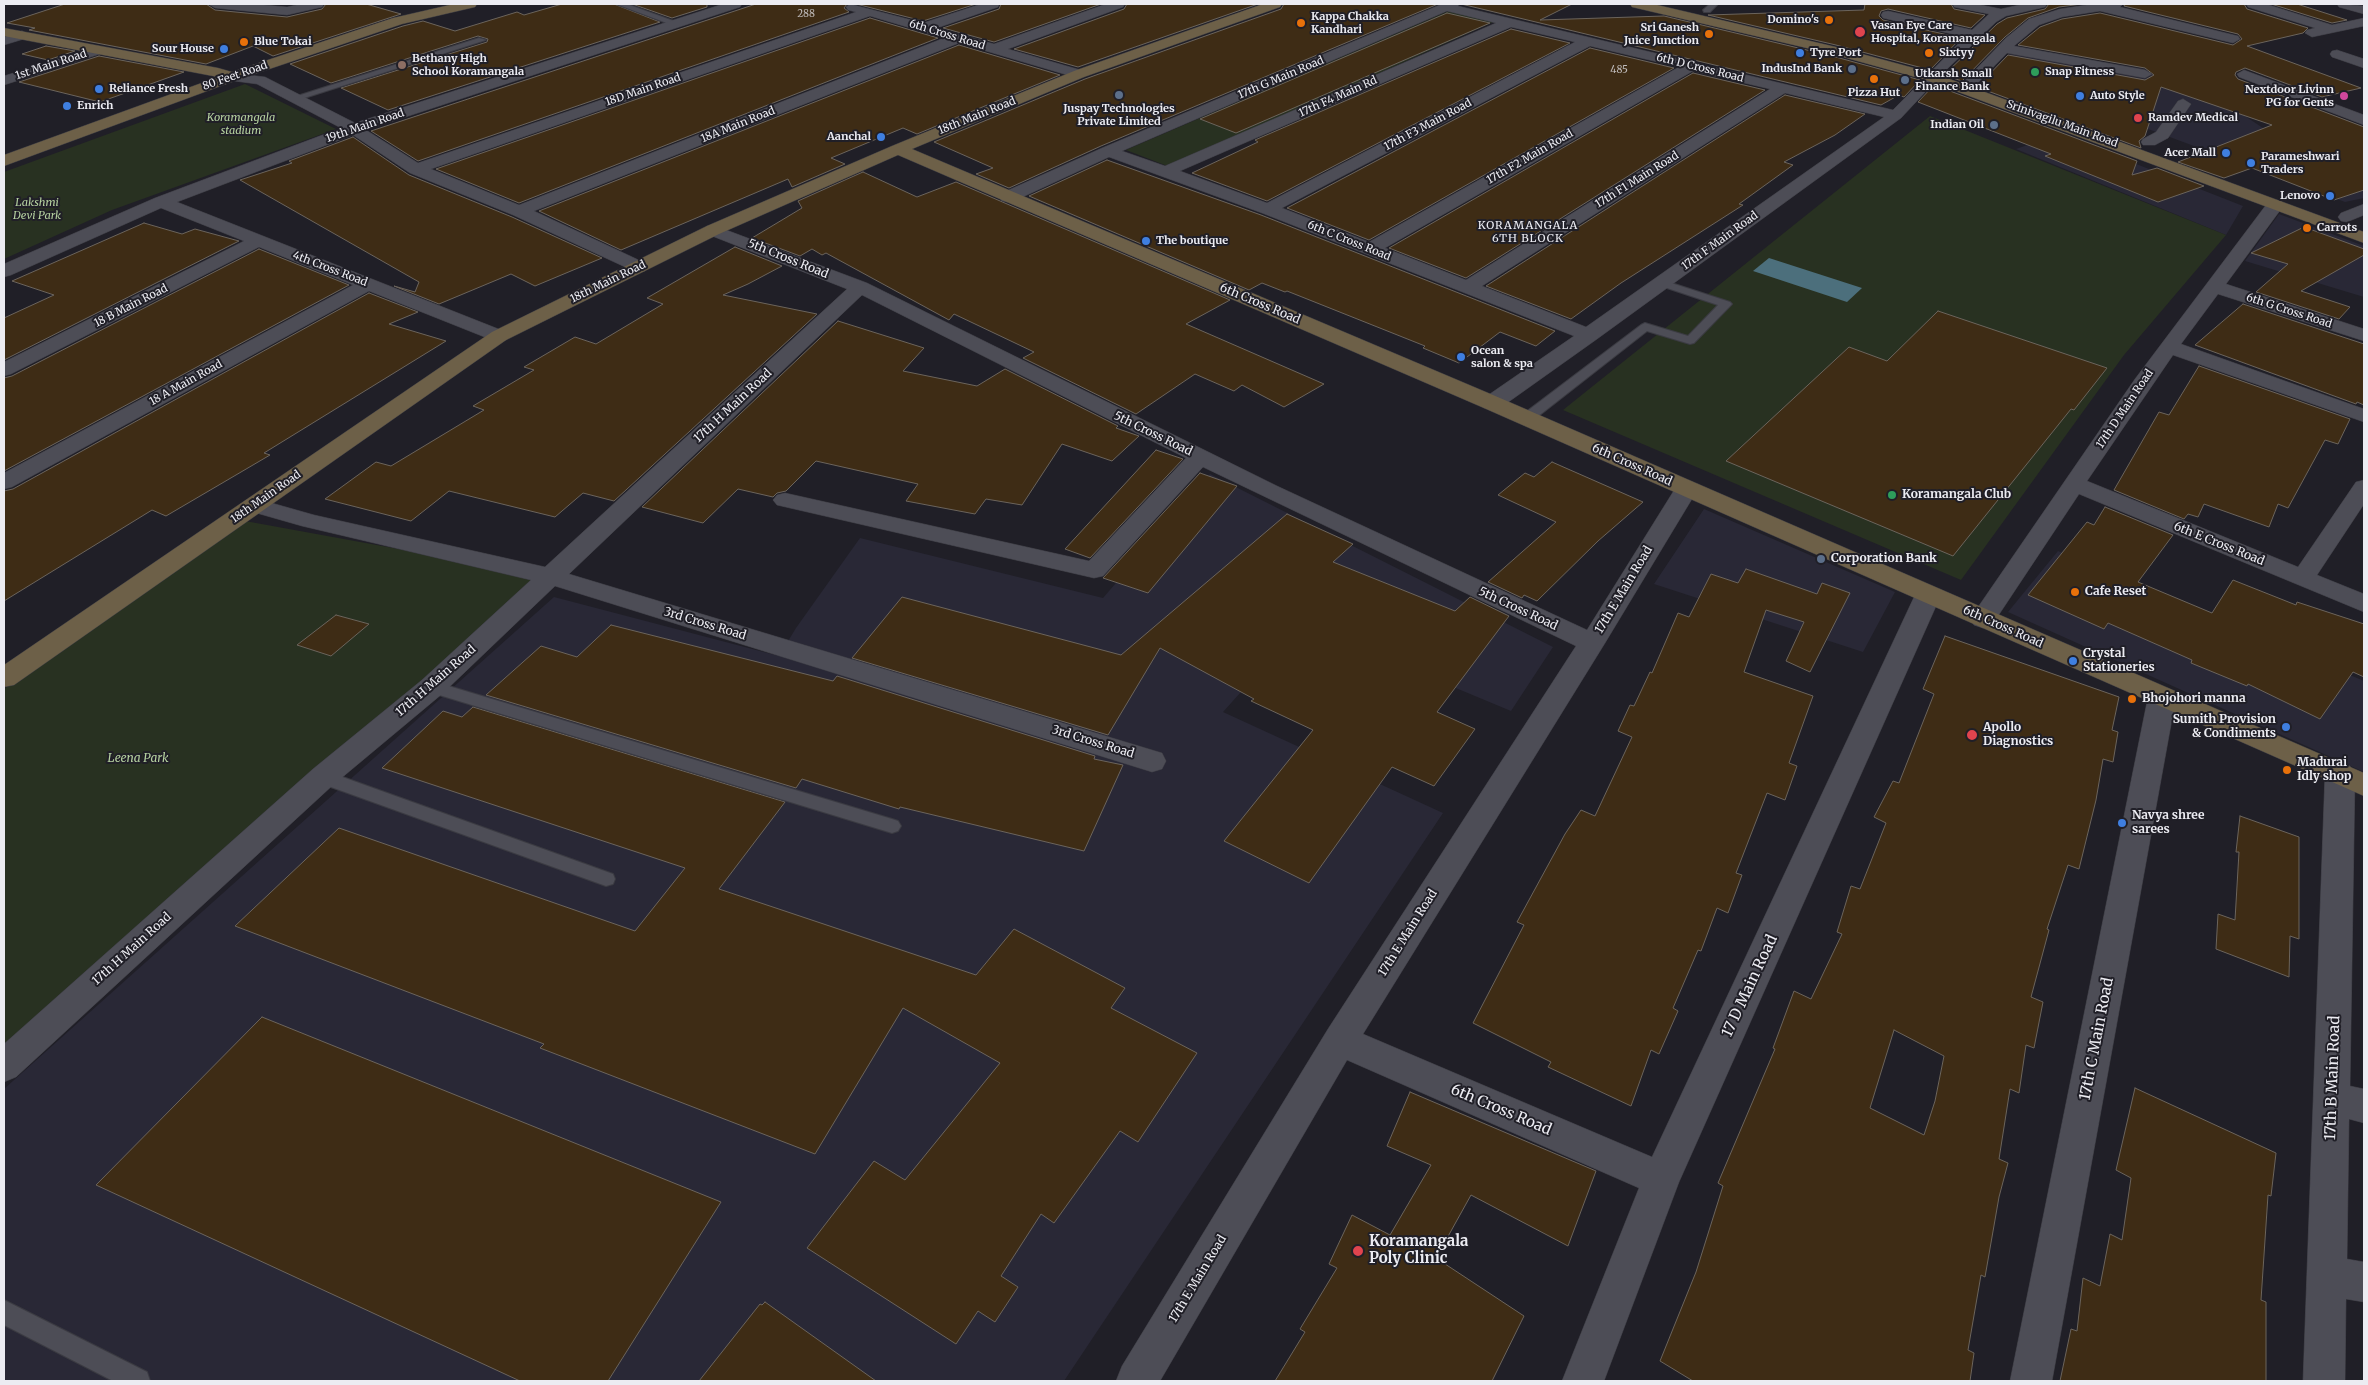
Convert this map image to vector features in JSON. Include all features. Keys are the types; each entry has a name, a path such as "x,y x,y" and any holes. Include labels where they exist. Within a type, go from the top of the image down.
{"street":[{"path":"215,4 287,11 317,4"},
{"name":"80 Feet Road","path":"4,148 383,19 447,4"},
{"name":"80 Feet Road","path":"4,161 225,74 398,21 470,4"},
{"name":"19th Main Road","path":"4,271 161,202 354,129 735,4"},
{"name":"6th Cross Road","path":"843,4 866,8 922,28 1079,74"},
{"path":"922,28 993,4"},
{"path":"994,49 1118,4"},
{"name":"18th Main Road","path":"4,678 499,336 713,230 898,149 1079,74 1275,4"},
{"name":"Srinivagilu Main Road","path":"1637,4 1935,73"},
{"name":"Srinivagilu Main Road","path":"1678,4 1711,7 1935,73 2149,142 2364,223"},
{"path":"1959,4 2001,13 2040,4"},
{"path":"1969,84 2034,22 2060,13 2117,4"},
{"path":"2253,4 2331,29"},
{"path":"2344,4 2364,10"},
{"name":"6th D Cross Road","path":"1450,5 1510,22 1896,115"},
{"name":"17th G Main Road","path":"1008,197 1108,151 1450,5"},
{"path":"2102,7 2233,39"},
{"name":"18D Main Road","path":"416,169 866,8"},
{"name":"17th F Main Road","path":"1492,403 1590,335 1896,115 1935,73 2001,13"},
{"path":"1888,15 1976,34"},
{"name":"17th F4 Main Rd","path":"1165,172 1510,22"},
{"path":"2296,37 2364,22"},
{"path":"4,32 260,80 354,129 416,169 519,211 638,267"},
{"path":"4,41 22,35"},
{"name":"18A Main Road","path":"519,211 958,38"},
{"name":"17th F3 Main Road","path":"1268,209 1588,41"},
{"path":"2005,48 2145,74"},
{"name":"1st Main Road","path":"4,81 98,50"},
{"path":"2337,54 2364,64"},
{"name":"17th F2 Main Road","path":"1370,249 1691,66"},
{"path":"2244,74 2364,120"},
{"name":"Srinivagilu Main Road","path":"1969,84 2275,205 2364,238"},
{"name":"17th F1 Main Road","path":"1466,288 1782,88"},
{"path":"2149,142 2162,135 2183,104"},
{"name":"6th Cross Road","path":"898,149 1527,418 2352,780"},
{"name":"6th C Cross Road","path":"1108,151 1268,209 1590,335"},
{"name":"4th Cross Road","path":"161,202 499,336"},
{"name":"17th D Main Road","path":"1984,619 2074,484 2169,347 2275,205"},
{"path":"2347,217 2364,210"},
{"name":"5th Cross Road","path":"713,230 860,288 1200,456 1592,643"},
{"name":"18 B Main Road","path":"4,370 258,241"},
{"name":"18 A Main Road","path":"4,482 368,284"},
{"name":"6th G Cross Road","path":"2214,286 2364,335"},
{"name":"17th H Main Road","path":"4,1066 323,777 432,687 860,288"},
{"path":"2169,347 2364,416"},
{"path":"785,500 1094,570 1200,456"},
{"name":"6th E Cross Road","path":"2074,484 2364,604"},
{"path":"2303,578 2364,487"},
{"name":"17th E Main Road","path":"1136,1381 1340,1040 1592,643 1686,489"},
{"name":"3rd Cross Road","path":"254,505 310,521 552,577 1152,761"},
{"name":"17 D Main Road","path":"1582,1381 1661,1179 1928,595"},
{"name":"17th C Main Road","path":"2031,1381 2162,697"},
{"name":"17th B Main Road","path":"2324,1381 2327,1275 2348,1102 2352,780"},
{"name":"6th Cross Road","path":"1340,1040 1661,1179"},
{"path":"2327,1275 2364,1282"}],"lane":[{"path":"620,4 675,23"},
{"path":"295,98 482,40"},
{"path":"1527,418 1645,327 1690,340 1726,304 1662,283"},
{"path":"432,687 892,826"},
{"path":"323,777 606,878"},
{"path":"4,1312 138,1381"}],"shaded area":[{"path":"2017,47 2185,76 2266,130 2364,173 2364,198 2345,202 2105,113 1991,74"},
{"path":"2060,134 2243,206 2226,235 2016,149"},
{"path":"2279,214 2364,246 2364,297 2245,261"},
{"path":"1210,474 1553,647 1511,711 1302,624 1223,712 1443,813 1064,1381 4,1381 4,1089 554,597 779,656 796,628 860,538 1103,598"},
{"path":"1704,509 1895,592 1863,652 1654,584"},
{"path":"2058,551 2364,681 2364,772 2008,612"}],"green space":[{"path":"1451,10 1493,22 1170,167 1126,150"},
{"name":"Koramangala stadium","path":"245,84 336,129 112,210 4,259 4,172"},
{"name":"Koramangala Club","path":"1930,116 2226,235 2124,355 1961,580 1563,410"},
{"name":"Leena Park","path":"245,521 552,577 4,1051 4,689"}],"water":[{"path":"1769,258 1862,288 1847,302 1753,271"}],"building":[{"path":"65,4 206,4 215,10 287,17 322,9 326,4 366,4 401,14 273,56 253,46 206,64 29,30 35,28 7,23"},
{"path":"562,4 614,4 660,22 388,110 341,88 487,42 488,39 478,36 331,83 290,64 423,21 455,31 517,12 524,15"},
{"path":"632,4 707,4 707,7 672,18"},
{"path":"756,4 847,4 844,8 849,12 418,161 371,131"},
{"path":"856,4 976,4 923,21"},
{"path":"1001,4 1101,4 994,42 943,28 999,9"},
{"path":"1127,4 1258,4 1078,67 1014,49 1124,9"},
{"path":"1284,4 1438,4 1101,146 1009,188 976,174 993,168 934,142 1085,79 1281,9"},
{"path":"1461,4 1572,4 1540,20 1664,16 1832,56 1920,80 1904,97 1899,95 1881,105"},
{"path":"1865,4 1951,4 1954,9 1985,15 1971,28 1888,9 1881,11 1879,16 1883,20 1961,38 1930,70 1836,45 1708,15 1864,10"},
{"path":"2049,4 2082,4 2059,7 2028,18 2005,37 1962,81 1944,75 1997,24 2007,18 2045,9"},
{"path":"2125,4 2244,4 2247,9 2308,28 2303,33 2247,46 2361,88 2322,97 2245,68 2236,72 2235,75 2238,79 2364,127 2364,190 2334,200 2252,168 2224,178 2178,162 2272,125 2161,87 2145,136 2139,141 2141,148 1977,87 2008,55 2145,80 2154,75 2145,68 2018,45 2040,27 2062,19 2100,13 2233,45 2242,39 2238,34 2124,6"},
{"path":"2271,4 2297,4 2347,20 2332,23"},
{"path":"1447,13 1490,23 1236,133 1200,119"},
{"path":"870,18 938,38 519,203 436,169"},
{"path":"1511,29 1570,43 1267,201 1192,173 1258,142 1255,140"},
{"path":"959,45 1060,75 917,134 903,128 831,158 845,164 792,187 788,179 621,250 539,211"},
{"path":"46,46 75,51 48,60 22,54"},
{"path":"1590,48 1674,68 1369,240 1287,208"},
{"path":"99,56 184,72 100,102 19,82"},
{"path":"1693,73 1765,90 1466,278 1389,248"},
{"path":"1934,85 2137,161 2132,175 2157,168 2204,186 2158,202 2045,156 2051,154 1918,102"},
{"path":"1785,95 1865,114 1835,135 1784,162 1793,165 1739,204 1743,205 1621,283 1571,319 1486,286"},
{"path":"353,137 409,175 512,217 602,258 535,286 511,274 439,304 394,286 415,292 419,282 240,180 292,163 289,161"},
{"path":"1107,160 1261,215 1555,331 1536,346 1500,332 1459,363 1423,348 1425,346 1287,291 1285,292 1262,283 1249,290 1029,196"},
{"path":"863,172 917,197 956,182 1230,300 1186,324 1324,384 1284,407 1242,385 1234,391 1195,374 1136,414 1023,358 1034,352 954,314 949,320 826,253 822,255 812,249 800,256 752,238 802,208 798,201"},
{"path":"144,223 182,234 195,229 239,241 4,360 4,318 54,295 12,281"},
{"path":"2304,227 2364,249 2364,255 2301,291 2350,307 2339,319 2256,292 2288,264 2251,253"},
{"path":"735,247 782,266 723,295 817,314 614,501 583,493 555,517 449,491 411,521 325,499 376,462 391,466 484,410 473,406 534,370 524,367 575,337 596,344 663,304 647,298"},
{"path":"259,249 349,285 4,471 4,378 12,376"},
{"path":"369,293 418,312 389,324 446,341 264,453 270,455 166,516 152,510 4,601 4,491 13,489"},
{"path":"2243,304 2364,344 2364,405 2357,402 2356,404 2195,345"},
{"path":"1938,311 2107,368 2074,410 2071,409 1953,556 1726,461 1849,347 1887,361"},
{"path":"838,321 924,348 903,371 977,386 1005,369 1118,426 1116,428 1139,436 1112,461 1062,444 1022,505 986,499 975,514 906,501 918,484 816,461 786,491 777,493 773,497 738,489 703,523 642,507"},
{"path":"2199,366 2350,419 2338,444 2325,440 2288,508 2278,504 2269,527 2204,504 2198,517 2188,514 2184,519 2114,490 2159,412 2169,415"},
{"path":"1156,450 1183,459 1090,558 1065,549"},
{"path":"1552,462 1643,502 1598,541 1537,601 1524,595 1522,598 1488,582 1556,522 1498,495 1525,473 1534,477"},
{"path":"1200,473 1237,486 1148,593 1103,578"},
{"path":"2105,507 2173,535 2138,582 2212,613 2233,580 2296,605 2297,602 2364,624 2364,677 2353,672 2320,719 2248,684 2247,686 2191,663 2192,660 2108,623 2104,629 2028,595 2087,522 2094,525"},
{"path":"1287,514 1353,544 1333,562 1455,611 1470,597 1509,616 1437,712 1475,729 1434,786 1392,767 1309,883 1224,841 1313,730 1251,701 1254,699 1160,648 1108,735 852,658 902,597 1121,655"},
{"path":"1746,569 1817,594 1822,583 1850,593 1810,672 1786,661 1804,622 1766,610 1744,672 1813,696 1789,763 1797,766 1785,800 1767,793 1736,873 1742,875 1728,913 1717,908 1701,951 1698,950 1673,1008 1678,1011 1659,1054 1651,1050 1631,1106 1548,1067 1551,1062 1473,1023 1524,925 1517,922 1565,834 1581,810 1595,816 1632,737 1618,731 1630,705 1634,706 1650,672 1652,673 1678,613 1689,617 1711,574 1738,583"},
{"path":"336,615 369,624 331,656 297,645"},
{"path":"611,625 833,681 837,676 1095,756 1094,759 1123,765 1084,851 900,807 899,809 802,779 796,788 486,695 541,646 577,657"},
{"path":"1945,636 2119,697 2112,730 2118,732 2113,762 2103,759 2096,800 2079,869 2068,865 2047,929 2049,930 2031,997 2043,1002 2034,1048 2026,1045 2019,1093 2010,1089 1999,1159 2008,1163 1999,1197 1985,1277 1981,1275 1968,1350 1974,1353 1970,1381 1693,1381 1660,1361 1696,1272 1723,1186 1718,1183 1775,1049 1773,1048 1794,991 1811,999 1842,934 1837,932 1851,886 1860,889 1886,823 1874,817 1893,781 1899,783 1934,694 1923,689","holes":["1894,1030 1944,1056 1935,1101 1924,1135 1870,1108"]},
{"path":"473,707 785,802 719,889 976,975 1014,929 1125,988 1111,1008 1197,1053 1138,1142 1120,1131 1054,1223 1041,1214 1001,1276 1018,1287 995,1322 978,1311 956,1344 807,1248 874,1161 905,1180 1000,1063 903,1008 815,1154 540,1048 544,1044 235,926 339,828 635,931 685,868 382,768 443,711 462,717"},
{"path":"2240,816 2299,837 2299,939 2290,936 2289,977 2216,949 2218,914 2235,920 2239,852 2236,852"},
{"path":"262,1017 721,1202 608,1381 520,1381 96,1185"},
{"path":"2135,1088 2276,1153 2271,1196 2268,1195 2261,1300 2266,1302 2266,1381 2060,1381 2071,1329 2077,1331 2083,1278 2100,1286 2110,1234 2122,1240 2131,1178 2116,1170"},
{"path":"1410,1092 1596,1171 1568,1246 1471,1195 1436,1258 1524,1316 1492,1381 1275,1381 1305,1332 1300,1329 1337,1268 1329,1264 1352,1215 1390,1235 1431,1165 1387,1146"},
{"path":"765,1302 876,1381 699,1381 760,1304 762,1305"}],"place":[{"name":"Domino's","path":"1829,20"},
{"name":"Kappa Chakka Kandhari","path":"1301,23"},
{"name":"Vasan Eye Care Hospital, Koramangala","path":"1860,32"},
{"name":"Sri Ganesh Juice Junction","path":"1709,34"},
{"name":"Blue Tokai","path":"244,42"},
{"name":"Sour House","path":"224,49"},
{"name":"Tyre Port","path":"1800,53"},
{"name":"Sixtyy","path":"1929,53"},
{"name":"Bethany High School Koramangala","path":"402,65"},
{"name":"IndusInd Bank","path":"1852,69"},
{"name":"Snap Fitness","path":"2035,72"},
{"name":"Pizza Hut","path":"1874,79"},
{"name":"Utkarsh Small Finance Bank","path":"1905,80"},
{"name":"Reliance Fresh","path":"99,89"},
{"name":"Juspay Technologies Private Limited","path":"1119,95"},
{"name":"Auto Style","path":"2080,96"},
{"name":"Nextdoor Livinn PG for Gents","path":"2344,96"},
{"name":"Enrich","path":"67,106"},
{"name":"Ramdev Medical","path":"2138,118"},
{"name":"Indian Oil","path":"1994,125"},
{"name":"Aanchal","path":"881,137"},
{"name":"Acer Mall","path":"2226,153"},
{"name":"Parameshwari Traders","path":"2251,163"},
{"name":"Lenovo","path":"2330,196"},
{"name":"Carrots","path":"2307,228"},
{"name":"The boutique","path":"1146,241"},
{"name":"Ocean salon & spa","path":"1461,357"},
{"name":"Koramangala Club","path":"1892,495"},
{"name":"Corporation Bank","path":"1821,559"},
{"name":"Cafe Reset","path":"2075,592"},
{"name":"Crystal Stationeries","path":"2073,661"},
{"name":"Bhojohori manna","path":"2132,699"},
{"name":"Sumith Provision & Condiments","path":"2286,727"},
{"name":"Apollo Diagnostics","path":"1972,735"},
{"name":"Madurai Idly shop","path":"2287,770"},
{"name":"Navya shree sarees","path":"2122,823"},
{"name":"Koramangala Poly Clinic","path":"1358,1251"}],"district":[{"name":"KORAMANGALA 6TH BLOCK","path":"1528,232"}],"park label":[{"name":"Lakshmi Devi Park","path":"37,209"}]}
